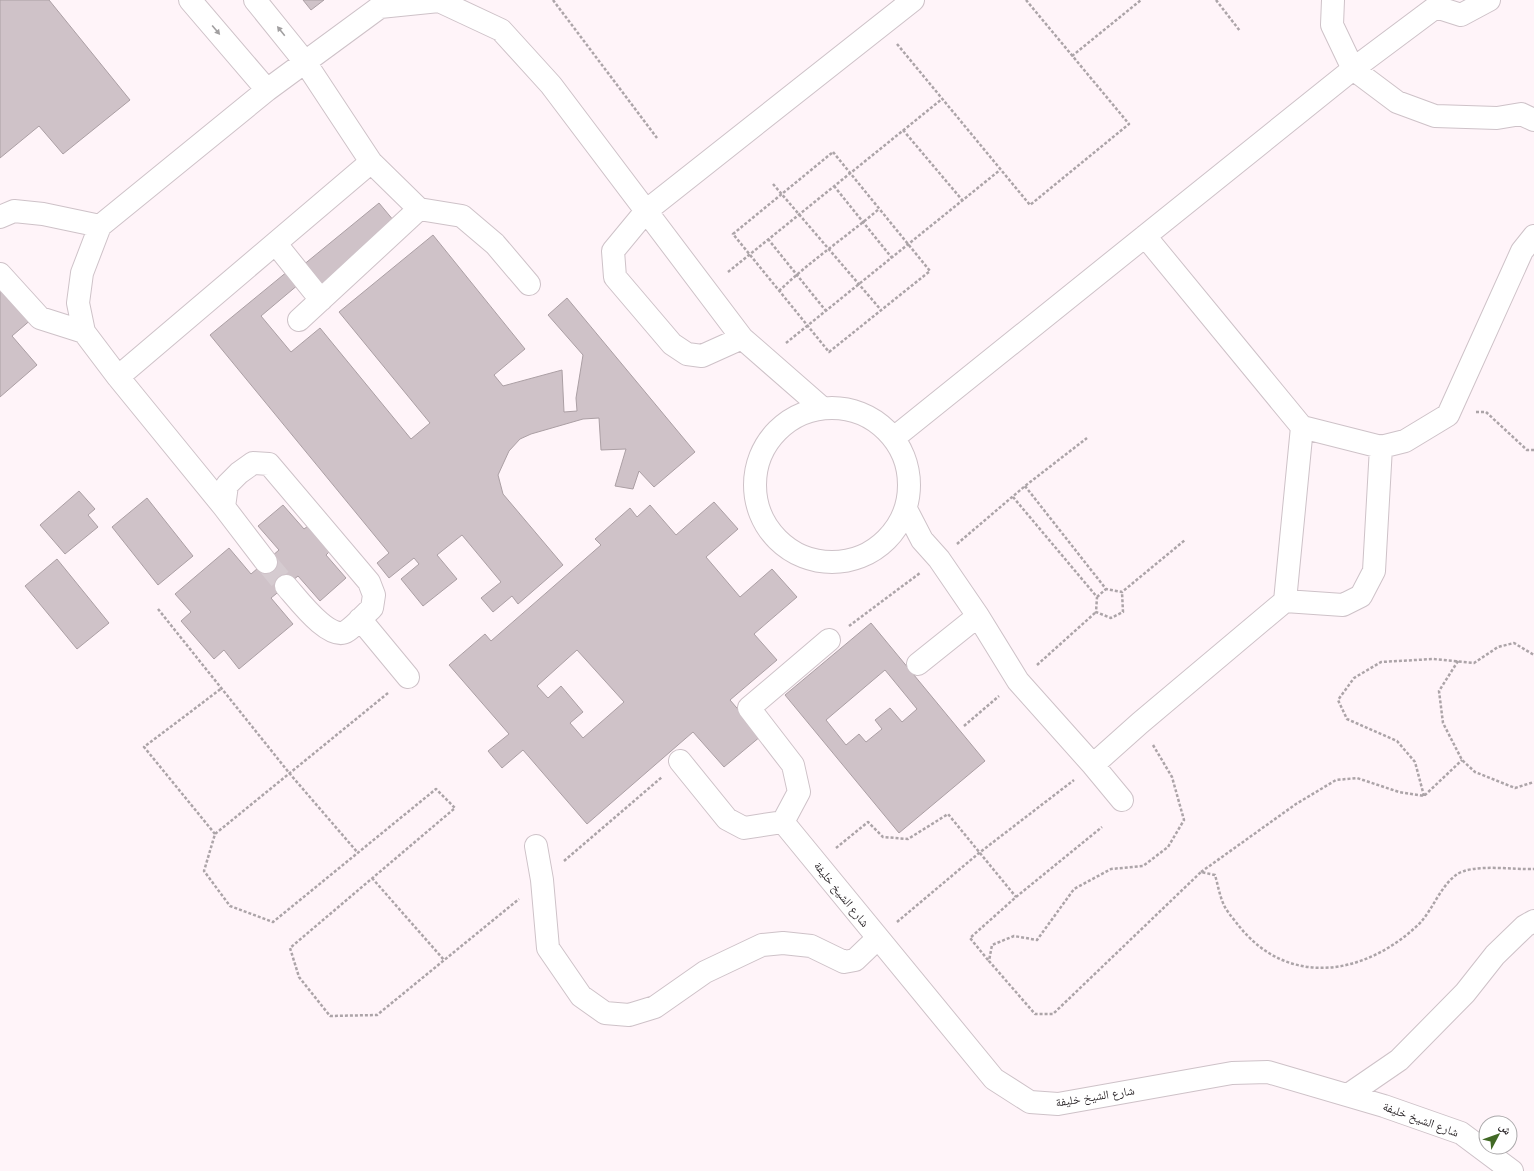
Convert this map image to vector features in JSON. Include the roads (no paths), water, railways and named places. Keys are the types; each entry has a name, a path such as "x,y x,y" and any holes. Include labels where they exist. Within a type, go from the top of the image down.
{"street":[{"path":"190,0 267,90"},
{"path":"255,0 305,62 371,162 419,209 462,216 495,244 529,284"},
{"path":"742,338 702,356 687,354 672,344 615,277 613,251 646,211 913,0"},
{"path":"1333,0 1332,26 1353,69 1397,102 1435,116 1497,118 1521,114 1534,120"},
{"path":"895,437 1435,3 1461,15 1489,0"},
{"path":"266,562 224,507 118,377 84,332 78,303 82,273 100,226 267,90 380,7 439,1 501,30 551,85 742,338 821,407"},
{"path":"118,377 371,162"},
{"path":"299,320 419,209"},
{"path":"0,217 14,211 43,214 100,226"},
{"path":"1145,236 1302,427 1381,447 1405,441 1448,415 1522,251 1534,236"},
{"path":"276,244 321,300"},
{"path":"0,274 40,318 84,332"},
{"path":"907,511 879,549 834,564 789,551 759,514 755,467 779,426 821,407 862,412 895,437 910,473 907,511 922,540 939,559 978,616 1018,681 1122,800"},
{"path":"1285,601 1302,427"},
{"path":"1093,765 1140,723 1285,601 1343,605 1361,596 1374,571 1381,447"},
{"path":"224,507 227,485 239,473 254,463 269,464 369,582 374,595 372,608 346,632 334,633 325,628 286,586"},
{"path":"918,664 978,616"},
{"path":"360,618 408,677"},
{"path":"680,761 727,819 744,828 782,822 799,792 793,765 748,708 829,640"},
{"name":"شارع الشيخ خليفة","path":"782,822 994,1079 1030,1102 1058,1104 1232,1073 1268,1072 1384,1106 1461,1132 1512,1171"},
{"path":"536,846 542,880 548,948 581,996 604,1012 629,1015 655,1007 705,972 762,946 784,943 810,946 844,962 855,960 878,938"},
{"path":"1348,1095 1404,1055 1465,993 1495,955 1525,926 1534,922"}],"tunnel":[{"path":"266,562 286,586"}]}
